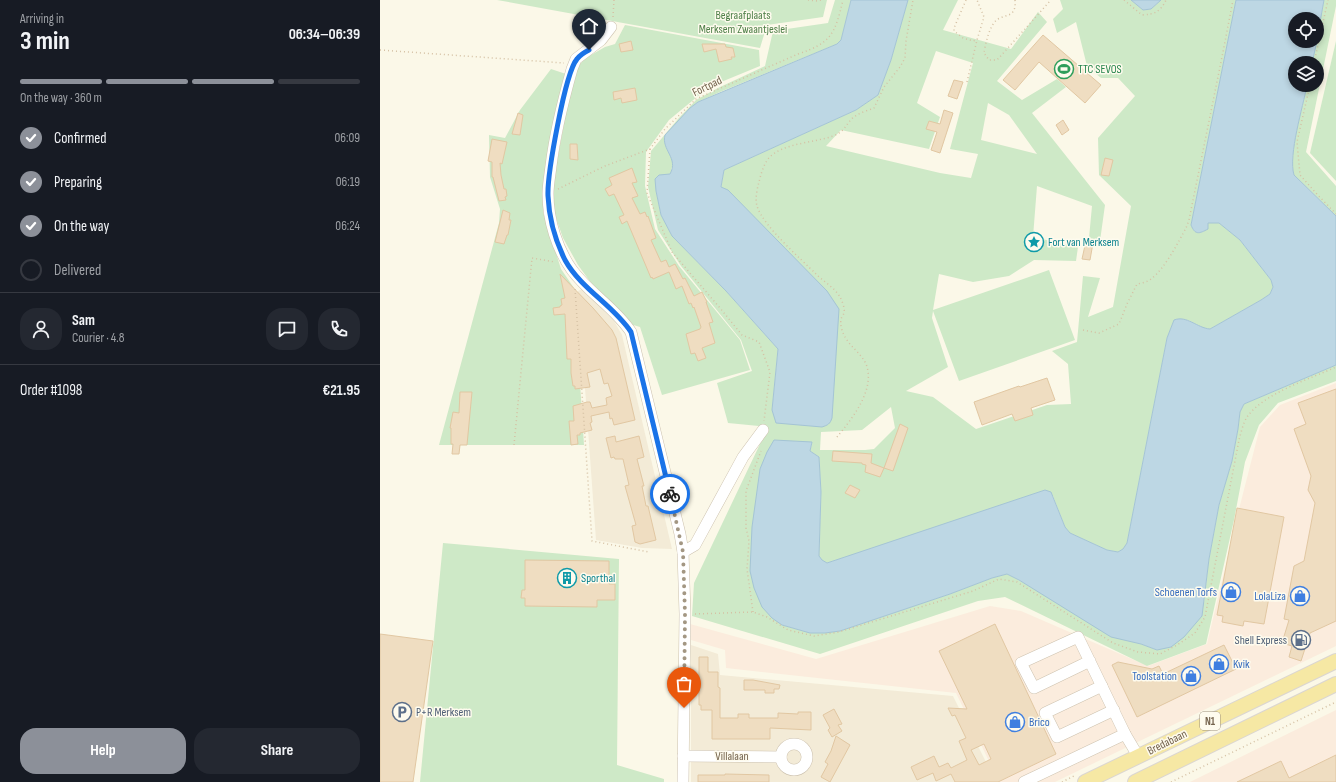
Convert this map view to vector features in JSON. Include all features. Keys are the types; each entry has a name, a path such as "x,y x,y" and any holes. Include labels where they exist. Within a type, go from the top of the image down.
{"main road":[{"name":"Bredabaan","path":"1085,782 1336,661"},
{"name":"Bredabaan","path":"1135,782 1336,684"}],"street":[{"path":"611,27 601,40 576,59 572,69 556,136 548,194 549,211 559,248 569,265 576,275 625,324 631,332 683,552 685,614 683,782"},
{"path":"683,552 695,545 743,457 763,430"},
{"path":"1090,661 1034,688 1021,663 1078,636 1114,710 1125,734 1138,756"},
{"path":"1102,686 1045,713 1057,737 1114,710"},
{"path":"1024,782 1125,734"},
{"name":"Villalaan","path":"683,756 781,757"}],"path":[{"path":"611,27 614,0"},
{"path":"808,0 821,0"},
{"name":"Fortpad","path":"650,149 665,129 696,99 798,54 811,50 824,42 833,33 838,21 843,0"},
{"path":"837,436 854,415 866,391 868,376 866,364 849,344 842,331 841,321 844,311 840,297 773,231 757,205 757,189 761,173 768,160 777,151 834,136 843,131 857,114 874,108 884,86 900,67 905,58 906,41 914,0"},
{"path":"966,0 954,31 957,35 963,38 973,41 977,40"},
{"path":"966,82 984,17 977,0"},
{"path":"1015,0 1015,9 1012,13 993,23 985,45 984,53 989,60 997,60 1051,0"},
{"path":"1124,0 1142,15 1152,14 1162,9 1166,0"},
{"path":"1083,330 1099,333 1119,324 1136,284 1144,283 1152,278 1164,263 1186,228 1189,220 1233,0"},
{"path":"1316,56 1328,0"},
{"path":"380,50 565,64 572,69"},
{"path":"1308,92 1297,142 1300,175 1336,214"},
{"path":"548,194 605,166 650,149 647,192 672,252 742,335 759,342 763,350 770,372 763,430"},
{"path":"514,445 532,258 569,265"},
{"path":"576,275 575,288 592,541 649,552"},
{"path":"685,614 753,612 767,617 788,630 814,636 839,632 876,621 973,591 999,579 1018,582 1113,643 1138,652 1160,654 1195,633 1205,617 1239,440 1247,418 1259,404 1272,395 1336,367"},
{"path":"753,612 746,569 749,541 746,528 746,491 762,447"},
{"path":"1171,782 1336,702"}],"shaded area":[{"path":"582,289 614,321 622,335 672,549 642,548 596,540 578,291"},
{"path":"1336,383 1336,646 1055,782 999,782 956,693 726,668 725,650 691,640 690,624 816,659 990,606 1021,611 1148,666 1207,644 1260,427 1280,405"},
{"path":"691,645 718,654 720,675 953,696 996,782 691,782"},
{"path":"1336,710 1336,782 1190,782"}],"green space":[{"name":"Begraafplaats Merksem Zwaantjeslei","path":"497,0 827,0 823,17 767,25 760,48"},
{"path":"835,0 851,0 841,40 837,44 698,102 690,108 665,135 665,144 673,161 671,172 656,191 661,215 672,236 726,291 778,349 772,410 822,427 721,188 724,170 856,110 878,95 891,60 908,0 958,0 943,30 1011,49 1038,12 1047,22 997,81 1022,100 1057,79 1066,87 1032,113 1105,205 1100,241 1089,238 1092,206 1037,186 1033,237 1078,247 1076,261 1034,260 1009,276 973,282 939,274 933,310 1049,270 1075,340 959,381 933,311 932,318 948,367 906,391 933,397 976,429 1047,405 1071,404 1068,364 1052,351 1077,342 1083,276 1100,278 1088,317 1113,307 1131,206 1099,175 1098,138 1135,96 1118,78 1101,78 1087,66 1076,22 1057,33 1053,19 1063,9 1060,0 1131,0 1143,10 1151,9 1161,0 1236,0 1191,225 1196,231 1203,232 1208,223 1219,223 1240,240 1271,280 1273,287 1270,294 1261,300 1210,329 1203,328 1188,320 1174,321 1167,338 1127,543 1123,549 1118,552 1107,550 1070,533 1065,527 1053,496 827,563 821,560 819,556 821,492 819,457 810,451 812,443 774,440 782,625 811,632 824,633 840,631 1007,574 1141,644 1157,650 1204,602 1209,559 1219,505 1232,461 1240,412 1244,404 1336,365 1336,381 1278,403 1259,425 1245,462 1234,520 1206,644 1147,666 1005,597 978,601 820,654 692,616 694,583 768,427 728,423 717,383 752,371 741,340 681,266 658,230 648,187 651,151 678,119 696,100 765,66 773,31 828,23","holes":["936,51 973,63 950,149 978,154 971,178 940,173 826,146 841,130 929,149 940,117 917,103","988,103 1009,115 1037,154 981,140","891,407 895,428 874,449 820,450 821,432 862,430"]},
{"path":"1324,0 1336,0 1324,64 1324,56 1313,56 1315,48 1324,48 1324,12 1322,12"},
{"path":"625,25 759,50 760,66 709,87 669,120 646,152 645,186 655,229 679,266 740,340 750,370 662,395 640,327 630,324 597,291 578,265 563,238 556,218 551,195 573,74 584,59 605,47 615,44"},
{"path":"1336,41 1336,181 1310,153"},
{"path":"551,69 566,74 552,142 543,212 561,269 574,288 584,445 439,445 499,223 500,209 490,177 489,135 505,138 520,110"},
{"path":"1305,92 1318,92 1306,152 1336,186 1336,216 1294,175 1293,155"},
{"path":"443,543 619,559 617,765 664,779 664,782 420,782"}],"water":[{"path":"851,0 908,0 891,60 878,95 856,110 724,170 721,187 728,190 827,291 839,309 832,418 830,422 822,427 776,423 772,410 778,349 726,291 672,236 661,215 655,179 659,175 670,174 672,163 665,145 665,135 690,108 698,102 837,44 841,40"},
{"path":"1131,0 1161,0 1151,9 1143,10"},
{"path":"1236,0 1324,0 1322,12 1288,12 1288,48 1315,48 1314,56 1288,56 1288,92 1305,92 1294,144 1294,175 1336,216 1336,365 1244,404 1240,412 1232,461 1219,505 1209,559 1202,616 1184,637 1171,647 1157,650 1141,644 1111,637 1007,574 840,631 810,633 782,625 772,618 762,607 754,588 750,571 752,527 760,469 774,440 812,442 810,451 819,457 821,492 819,556 827,563 1045,490 1051,492 1065,527 1070,533 1107,550 1118,552 1123,549 1127,543 1167,338 1174,320 1188,320 1210,329 1270,294 1273,287 1271,280 1240,240 1219,223 1208,223 1208,229 1200,233 1194,231 1191,225"}],"building":[{"name":"TTC SEVOS","path":"1043,35 1101,85 1085,103 1039,62 1015,90 1003,80"},
{"path":"631,41 633,50 621,52 619,44"},
{"path":"702,44 725,44 726,47 733,48 735,57 719,62 716,49 704,52"},
{"path":"954,80 963,82 957,99 948,96"},
{"path":"635,88 637,100 622,103 621,98 614,100 613,92"},
{"path":"944,110 953,113 940,153 931,150 937,132 926,129 929,121 940,124"},
{"path":"518,113 523,115 520,135 512,134"},
{"path":"1063,120 1069,130 1062,135 1056,125"},
{"path":"492,139 507,142 502,164 500,163 504,189 506,189 506,200 499,201 492,177 492,162 488,161"},
{"path":"570,144 577,144 578,160 570,159"},
{"path":"1105,158 1113,160 1109,176 1101,175"},
{"path":"632,168 637,182 632,183 638,196 632,198 640,214 645,212 647,217 648,216 656,238 651,240 661,262 666,260 669,267 675,264 683,279 685,278 694,296 702,292 707,302 713,322 709,323 715,343 702,348 706,358 698,361 695,353 691,354 686,334 700,329 701,327 694,307 693,308 691,303 689,304 682,286 676,289 669,272 653,279 652,277 651,278 627,221 622,224 619,217 624,215 614,194 609,196 605,189 612,185 609,178"},
{"path":"503,210 510,213 509,220 511,220 508,235 504,244 495,242"},
{"path":"1086,241 1093,243 1090,260 1082,259"},
{"path":"560,274 612,330 616,338 635,420 614,425 612,418 610,419 609,412 591,416 592,422 590,423 592,430 577,435 578,444 571,445 569,421 574,421 573,406 587,402 590,402 592,408 607,405 606,398 612,396 608,383 604,384 600,369 587,373 590,387 575,389 575,386 573,386 571,359 567,359 565,314 554,315 553,308 560,307 562,305 561,299 565,298"},
{"path":"1047,378 1055,400 1031,408 1033,415 1015,421 1012,414 982,425 974,402"},
{"path":"1336,389 1336,621 1310,633 1301,661 1289,657 1292,646 1282,643 1289,620 1284,619 1294,566 1304,561 1315,503 1308,490 1311,476 1294,429 1306,424 1298,403"},
{"path":"460,392 472,392 467,445 460,445 459,454 452,454 453,444 451,444 450,428 453,412 459,413"},
{"path":"900,424 908,428 893,471 884,468"},
{"path":"615,436 616,442 639,436 644,457 637,459 644,486 642,486 646,506 648,506 656,540 640,544 635,542 632,526 636,525 625,486 629,485 623,459 615,459 614,457 611,458 606,438"},
{"path":"833,451 872,454 871,463 884,468 880,477 865,472 866,465 862,463 832,461"},
{"path":"850,485 860,490 855,498 845,493"},
{"path":"1237,508 1284,517 1264,624 1244,621 1243,626 1222,622 1223,616 1217,615"},
{"name":"Sporthal","path":"525,560 609,561 609,584 615,584 615,600 597,600 597,607 525,606 525,598 521,598 522,590 525,590"},
{"path":"995,624 1056,754 998,782 955,782 951,774 936,781 933,773 917,780 911,767 934,756 939,767 948,763 951,768 967,760 959,741 966,738 955,715 952,716 948,708 967,709 939,651","holes":["984,744 991,759 979,765 971,750"]},
{"name":"P+R Merksem","path":"380,634 433,641 413,782 380,782"},
{"path":"1224,645 1236,669 1137,717 1112,665 1118,662 1152,669 1159,666 1163,674"},
{"path":"699,657 708,657 708,672 718,672 718,687 720,688 720,718 738,718 738,714 749,714 749,718 778,718 778,713 798,714 798,712 811,712 811,730 770,728 770,739 712,739 712,710 701,710 701,705 699,705"},
{"path":"744,680 753,680 780,685 779,689 774,689 774,693 765,693 765,690 744,690"},
{"path":"834,709 842,724 838,725 842,731 832,737 828,730 830,728 823,715"},
{"path":"836,736 850,745 830,782 821,777 828,764 825,762 831,751"},
{"path":"1336,755 1336,782 1237,782 1281,761 1289,778"},
{"path":"698,775 769,775 769,782 698,782"}],"way so far":[{"path":"670,494 683,552 685,614 684,708"}],"place":[{"name":"TTC SEVOS","path":"1064,69"},
{"name":"Fort van Merksem","path":"1034,242"},
{"name":"Sporthal","path":"567,578"},
{"name":"Schoenen Torfs","path":"1231,592"},
{"name":"LolaLiza","path":"1300,596"},
{"name":"Shell Express","path":"1301,640"},
{"name":"Kvik","path":"1219,664"},
{"name":"Toolstation","path":"1191,676"},
{"name":"P+R Merksem","path":"402,712"},
{"name":"Brico","path":"1015,722"}],"route":[{"path":"589,50 576,59 566,91 552,162 548,194 549,211 559,248 573,272 625,324 631,332 670,494"}]}
